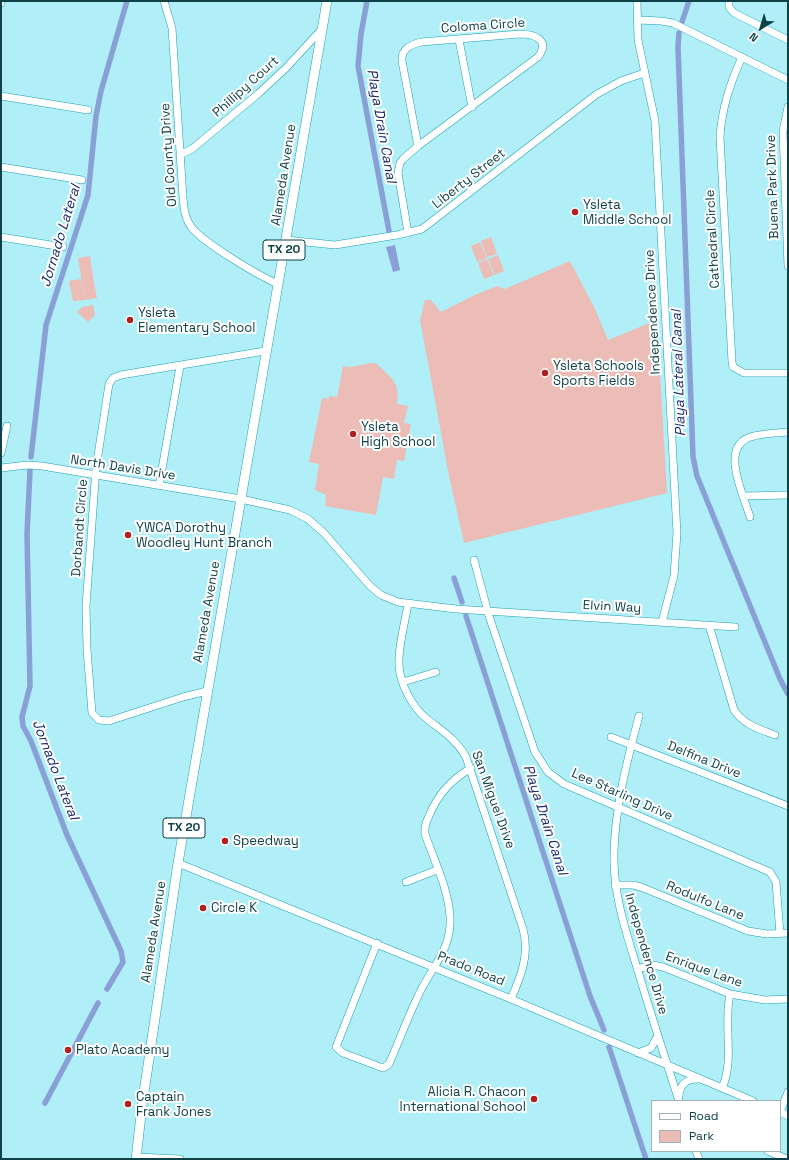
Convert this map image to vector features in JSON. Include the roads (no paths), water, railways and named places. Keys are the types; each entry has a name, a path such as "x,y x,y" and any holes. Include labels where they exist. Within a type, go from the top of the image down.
{"main road":[{"name":"Alameda Avenue","path":"137,1158 142,1106 178,863 265,351 286,240 327,1"}],"street":[{"name":"Old County Drive","path":"164,1 172,28 184,210 191,227 204,238 248,268 266,279 278,284"},
{"name":"Independence Drive","path":"637,1 638,40 655,121 677,533 674,576 662,622"},
{"path":"729,1 730,7 734,13 788,40"},
{"path":"638,20 661,20 673,24 788,80"},
{"name":"Phillipy Court","path":"180,156 192,149 258,94 286,68 322,29"},
{"name":"Coloma Circle","path":"408,233 398,168 403,159 418,146 538,57 542,47 540,40 531,34 413,44 407,48 403,54 402,61 418,146"},
{"path":"459,40 472,107"},
{"name":"Cathedral Circle","path":"742,58 728,90 720,137 732,362 733,367 744,373 788,374"},
{"name":"Liberty Street","path":"286,240 335,245 408,233 430,224 597,94 621,81 644,73"},
{"path":"1,96 88,110"},
{"name":"Buena Park Drive","path":"788,107 783,131 788,266"},
{"path":"1,167 82,180"},
{"path":"1,237 63,247"},
{"name":"Dorbandt Circle","path":"207,691 183,697 109,721 99,720 92,713 86,618 97,475 96,468 107,399 112,379 121,375 265,351"},
{"path":"159,486 180,366"},
{"path":"1,453 7,426"},
{"path":"750,518 737,478 734,452 741,441 753,436 788,432"},
{"name":"North Davis Drive","path":"1,468 27,465 97,475 281,507 304,517 324,533 370,586 389,599 408,604"},
{"path":"744,496 788,495"},
{"name":"Lee Starling Drive","path":"474,560 488,611 535,752 548,772 564,784 770,872 776,882 780,934"},
{"name":"Elvin Way","path":"408,604 456,609 735,627"},
{"name":"San Miguel Drive","path":"408,604 399,664 403,682 413,704 420,712 458,744 471,768 525,937 526,950 523,970 511,999"},
{"path":"709,625 734,710 743,721 751,726 775,735"},
{"path":"403,682 436,672"},
{"name":"Independence Drive","path":"639,716 618,808 614,854 615,884 619,911 657,1037 679,1100"},
{"name":"Delfina Drive","path":"611,737 788,806"},
{"path":"377,943 336,1046 343,1053 383,1068 389,1064 419,993 436,967 447,942 450,917 446,896 425,834 425,825 436,801 447,786 471,768"},
{"name":"Prado Road","path":"178,863 436,967 750,1100"},
{"path":"406,882 437,870"},
{"name":"Rodulfo Lane","path":"615,884 641,887 748,931 767,934 788,933"},
{"name":"Enrique Lane","path":"637,969 652,965 663,967 730,994 759,999 788,999"},
{"path":"722,1088 727,1075 727,1010 730,994"},
{"path":"638,1053 651,1048 657,1037"},
{"path":"679,1100 679,1090 683,1083 692,1079 699,1079"},
{"path":"781,1110 788,1092"},
{"path":"770,1152 782,1158"},
{"path":"137,1158 180,1159"}],"water":[{"path":"395,245 400,270 393,272 386,247"}],"waterway":[{"name":"Jornado Lateral","path":"31,457 46,325 88,195 96,116 101,91 127,1"},
{"name":"Playa Drain Canal","path":"367,1 361,34 358,66 389,231"},
{"name":"Playa Lateral Canal","path":"682,22 689,1"},
{"name":"Playa Lateral Canal","path":"679,33 678,47 693,457 697,476 780,679 788,694"},
{"name":"Jornado Lateral","path":"30,470 27,534 30,686 22,717 23,726 31,741 67,835 121,951 123,962 107,989"},
{"name":"Playa Drain Canal","path":"454,578 462,602"},
{"name":"Playa Drain Canal","path":"466,616 590,996 604,1030"},
{"name":"Jornado Lateral","path":"45,1103 98,1003"},
{"name":"Playa Drain Canal","path":"609,1047 646,1159"}],"place":[{"name":"Ysleta Middle School","path":"575,212"},
{"name":"Ysleta Elementary School","path":"130,320"},
{"name":"Ysleta Schools Sports Fields","path":"545,373"},
{"name":"Ysleta High School","path":"353,434"},
{"name":"YWCA Dorothy Woodley Hunt Branch","path":"128,535"},
{"name":"Speedway","path":"225,841"},
{"name":"Circle K","path":"203,908"},
{"name":"Plato Academy","path":"68,1050"},
{"name":"Alicia R. Chacon International School","path":"534,1099"},
{"name":"Captain Frank Jones","path":"128,1104"}]}
